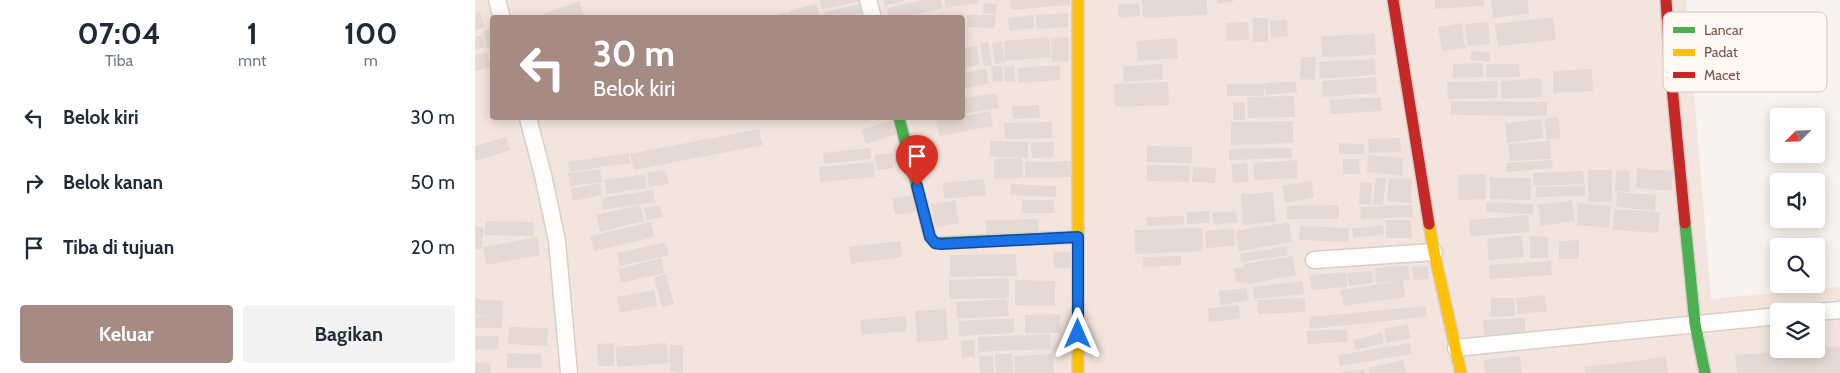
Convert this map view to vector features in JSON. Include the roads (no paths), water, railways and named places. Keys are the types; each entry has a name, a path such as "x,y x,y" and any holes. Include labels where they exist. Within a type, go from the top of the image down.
{"street":[{"path":"497,0 501,15"},
{"path":"868,0 872,15"},
{"path":"1078,0 1079,373"},
{"path":"1393,0 1434,252 1461,373"},
{"path":"1673,92 1695,324 1705,373"},
{"path":"529,120 557,241 569,373"},
{"path":"900,120 930,237 935,243 1078,237"},
{"path":"1314,260 1434,252"},
{"path":"1825,311 1840,310"},
{"path":"1456,348 1770,317"}]}
